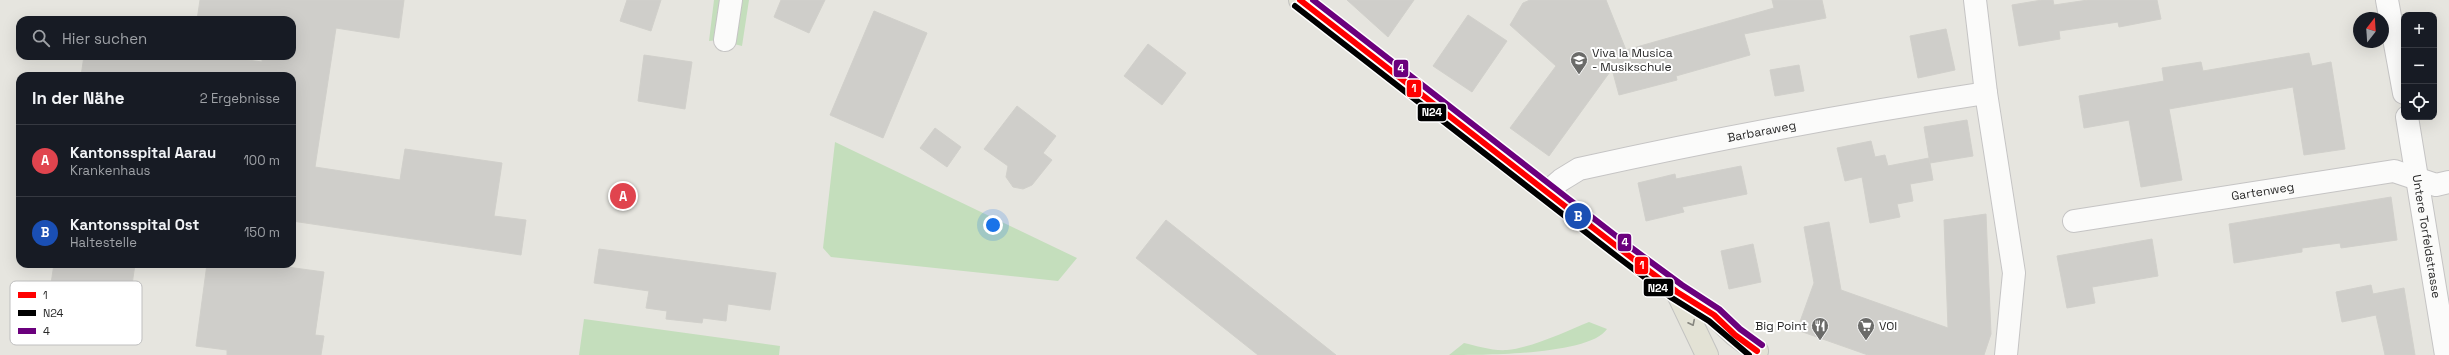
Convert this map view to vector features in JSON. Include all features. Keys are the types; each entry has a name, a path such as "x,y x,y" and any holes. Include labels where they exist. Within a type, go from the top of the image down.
{"main road":[{"path":"1300,0 1676,292 1714,315 1735,335 1763,353"},
{"path":"1676,292 1707,355"},
{"path":"1732,355 1744,351 1763,353"}],"street":[{"path":"725,40 731,0"},
{"path":"1975,0 1986,93 2014,273 2006,355"},
{"path":"2387,0 2402,84"},
{"name":"Barbaraweg","path":"1547,192 1561,180 1579,169 1722,138 1864,112 1986,93"},
{"name":"Untere Torfeldstrasse","path":"2408,120 2446,355"},
{"name":"Gartenweg","path":"2074,221 2394,171 2417,177 2436,185 2449,182"}],"green space":[{"path":"714,0 724,0 718,40 709,41"},
{"path":"739,0 749,0 742,46 734,44"},
{"path":"835,142 1077,258 1058,281 831,257 823,248"},
{"path":"584,319 780,346 779,355 579,355"},
{"path":"1589,322 1607,329 1597,338 1559,349 1510,354 1449,355 1464,343 1496,350 1517,349 1549,339"}],"building":[{"path":"200,0 404,0 399,38 336,28 315,167 400,180 405,149 502,163 494,216 526,220 521,255 296,222 296,72 82,72 83,60 248,60 262,62 262,60 296,60 296,16 198,16"},
{"path":"627,0 661,0 651,31 620,21"},
{"path":"781,0 825,0 809,33 774,17"},
{"path":"1347,0 1414,0 1388,37"},
{"path":"1530,0 1606,0 1626,50 1774,8 1772,0 1822,0 1826,18 1744,34 1750,55 1676,76 1677,80 1619,95 1612,69 1549,156 1510,128 1556,66 1510,25 1523,3"},
{"path":"2042,0 2053,0 2054,5 2088,0 2157,0 2161,19 2119,27 2118,22 2059,31 2060,39 2019,46 2012,5"},
{"path":"874,11 927,33 883,138 830,115"},
{"path":"1468,15 1507,41 1472,92 1433,66"},
{"path":"1946,29 1955,70 1918,78 1910,36"},
{"path":"1148,44 1186,73 1162,105 1124,76"},
{"path":"2309,53 2312,66 2331,62 2345,149 2304,155 2293,87 2169,109 2182,180 2141,187 2129,120 2084,128 2079,96 2164,81 2162,68 2201,62 2203,71"},
{"path":"644,55 692,62 685,109 638,101"},
{"path":"1799,65 1804,91 1775,96 1770,70"},
{"path":"1017,106 1056,136 1043,153 1052,160 1032,185 1023,189 1013,187 1006,177 1008,166 984,149"},
{"path":"1967,120 1973,156 1930,163 1924,127"},
{"path":"935,128 961,147 947,167 920,148"},
{"path":"1871,141 1875,157 1885,155 1888,166 1929,158 1933,180 1910,184 1913,201 1897,204 1900,217 1870,223 1862,177 1845,181 1837,148"},
{"path":"1741,166 1747,194 1682,207 1684,212 1646,221 1638,183 1675,174 1676,179"},
{"path":"2391,197 2397,240 2341,248 2340,243 2302,248 2302,252 2234,263 2229,224"},
{"path":"1986,214 1991,334 1984,355 1868,355 1797,330 1814,283 1804,227 1829,222 1841,290 1948,328 1944,220"},
{"path":"1166,220 1336,355 1258,355 1136,258"},
{"path":"2152,239 2158,276 2092,287 2095,303 2067,308 2057,256"},
{"path":"1753,244 1761,282 1729,289 1721,251"},
{"path":"599,249 776,273 770,310 728,304 726,321 703,318 702,323 666,319 667,311 646,308 649,291 594,283"},
{"path":"53,268 134,268 133,281 51,281"},
{"path":"206,268 294,268 324,272 315,335 324,336 321,355 227,355 227,350 196,346"},
{"path":"2371,285 2373,294 2404,288 2415,355 2385,355 2376,315 2342,322 2336,292"}],"transit line":[{"name":"1","path":"1300,0 1624,252 1677,292 1714,315 1735,335 1757,351"},
{"name":"4","path":"1313,0 1629,246 1682,285 1719,309 1740,329 1762,345"},
{"name":"N24","path":"1295,6 1619,258 1672,298 1709,321 1749,355"}],"place":[{"name":"Viva la Musica - Musikschule","path":"1579,75"},
{"name":"Kantonsspital Aarau","path":"623,196"},
{"name":"Kantonsspital Ost","path":"1578,216"},
{"name":"Big Point","path":"1820,341"},
{"name":"VOI","path":"1866,341"}]}
